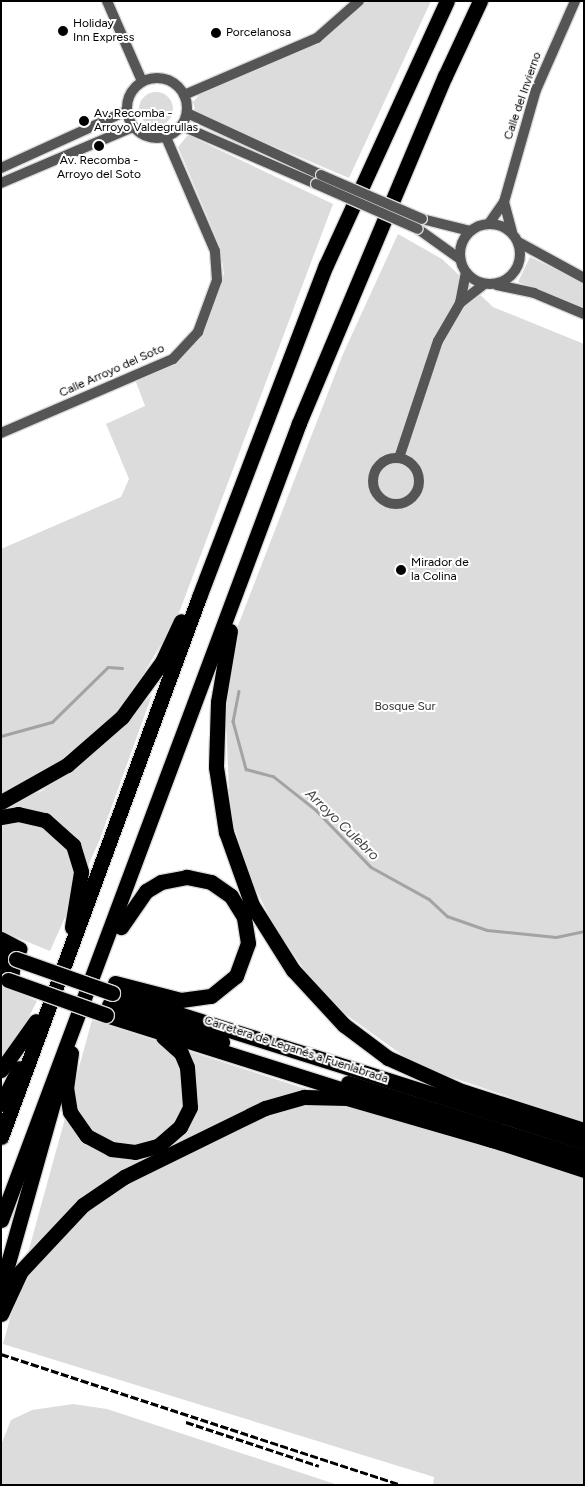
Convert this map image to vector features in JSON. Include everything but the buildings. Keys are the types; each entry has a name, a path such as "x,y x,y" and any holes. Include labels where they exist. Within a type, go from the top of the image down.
{"highway":[{"path":"1,1137 199,597 326,265 447,1"},
{"path":"1,1220 240,587 306,405 444,76 480,1"},
{"path":"240,587 221,677 216,767 226,832 252,905 293,970 344,1025 388,1058 457,1089"},
{"path":"1,802 67,765 122,717 162,662 189,602 199,597"},
{"path":"1,817 18,814 45,820 73,845 81,872 72,927"},
{"path":"1,1288 71,1053 113,941 141,851"},
{"path":"1,1104 36,1021 72,927 99,873"},
{"path":"111,999 181,1000 211,996 241,969 248,934 241,908 226,891 186,876 161,882 138,897 113,941"},
{"path":"1,941 8,969 111,999 457,1089 584,1130"},
{"name":"Carretera de Leganés a Fuenlabrada","path":"1,954 8,969 584,1142"},
{"path":"71,1053 66,1087 70,1112 87,1136 111,1149 135,1152 158,1146 180,1127 190,1107 188,1068 181,1053 158,1033 111,999"},
{"name":"Carretera de Leganés a Fuenlabrada","path":"111,999 584,1157"},
{"path":"1,1070 36,1021"},
{"path":"158,1033 584,1170"},
{"path":"1,1314 21,1271 82,1205 124,1177 265,1108 304,1098 346,1098 492,1140"}],"street":[{"path":"107,1 142,81"},
{"path":"184,95 317,38 359,1"},
{"name":"Calle del Invierno","path":"504,202 536,90 575,1"},
{"path":"166,79 184,95 187,113 182,126 166,137 149,138 133,127 126,111 129,95 142,81 166,79"},
{"path":"1,168 126,111"},
{"path":"187,113 321,175 420,224 460,259 466,273 460,302 419,386 399,458"},
{"path":"182,126 316,184 420,224 470,231"},
{"path":"1,183 133,127"},
{"name":"Calle Arroyo del Soto","path":"1,433 173,359 198,332 217,280 215,251 166,137"},
{"path":"460,259 461,243 470,231 490,222 504,202"},
{"path":"504,202 512,233 518,242 584,278"},
{"path":"490,222 512,233"},
{"path":"497,284 516,271 518,242"},
{"path":"466,273 484,284 497,284 534,293 584,314"},
{"path":"460,302 484,284"},
{"path":"399,458 414,467 419,483 411,498 396,504 380,498 373,478 380,464 399,458"}],"green space":[{"path":"363,1 431,1 349,178 196,113 193,102 201,93 317,42"},
{"path":"156,92 163,93 168,97 172,102 172,116 168,121 163,125 156,126 149,125 144,121 140,116 139,109 140,102 144,97 149,93"},
{"path":"188,135 333,204 177,618 126,703 73,754 1,795 1,549 121,497 129,479 106,424 145,406 136,382 191,349 224,274 220,247 178,147"},
{"name":"Bosque Sur","path":"398,234 442,259 493,307 584,344 584,1485 433,1485 434,1477 3,1344 92,1020 524,1159 538,1107 416,1065 341,1011 308,975 275,927 253,884 230,814 225,700 234,636 343,354"},
{"path":"530,257 584,283 584,308 518,282"},
{"path":"152,695 100,839 50,951 1,931 1,806 42,791"},
{"path":"1,985 37,1001 1,1072"},
{"path":"73,1404 107,1409 338,1485 1,1485 1,1445 11,1420 32,1410"}],"waterway":[{"name":"Arroyo Culebro","path":"1,736 52,722 108,667 122,668"},
{"name":"Arroyo Culebro","path":"239,691 233,721 246,769 273,776 316,810 371,867 429,899 447,916 487,930 556,937 584,931"}],"railway":[{"path":"1,1354 402,1485"},
{"path":"186,1422 319,1466"}],"place":[{"name":"Holiday Inn Express","path":"63,31"},
{"name":"Porcelanosa","path":"216,33"},
{"name":"Av. Recomba - Arroyo Valdegrullas","path":"84,121"},
{"name":"Av. Recomba - Arroyo del Soto","path":"99,146"},
{"name":"Mirador de la Colina","path":"401,570"}]}
